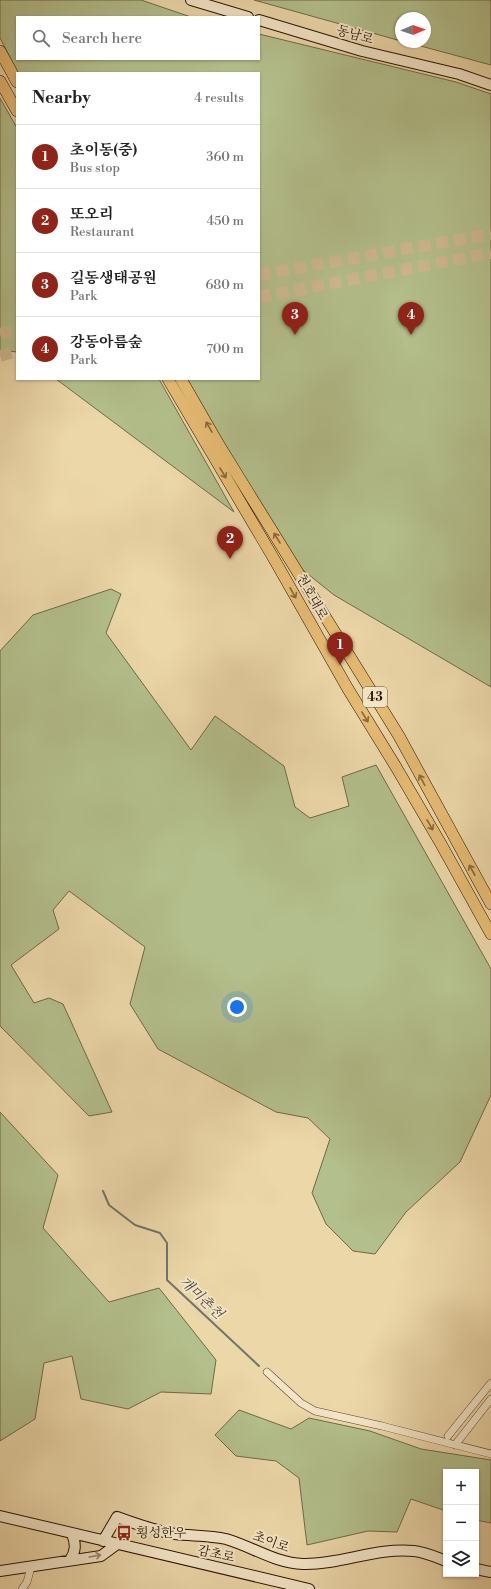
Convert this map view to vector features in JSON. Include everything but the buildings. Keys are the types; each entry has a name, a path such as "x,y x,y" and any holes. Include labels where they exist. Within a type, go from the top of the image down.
{"main road":[{"path":"191,0 245,16"},
{"name":"동남로","path":"260,20 362,51 460,74 491,85"},
{"path":"0,51 16,80"},
{"path":"0,81 16,109"},
{"name":"천호대로","path":"169,380 274,559 349,692 396,767 441,844 491,934"},
{"name":"천호대로","path":"182,380 219,445 399,736 491,904"},
{"name":"감초로","path":"0,1516 309,1589"},
{"name":"초이로","path":"103,1541 117,1517 162,1531 216,1537 228,1540 266,1556 293,1563 329,1563 374,1553 400,1550 416,1551 443,1560"},
{"path":"70,1560 75,1550 75,1542 72,1534"},
{"path":"0,1571 101,1556 116,1544"},
{"path":"479,1570 491,1572"}],"street":[{"path":"267,1372 301,1403 315,1411 382,1426 491,1454"},
{"path":"448,1436 491,1384"},
{"path":"455,1445 491,1399"},
{"path":"22,1589 27,1582 30,1566"}],"green space":[{"path":"0,0 141,0 188,16 16,16 16,60 260,60 260,34 456,82 491,94 491,687 334,595 283,554 183,380 260,380 260,72 17,72 0,38"},
{"path":"254,0 491,0 491,65 428,48 431,48 431,12 395,12 395,39"},
{"path":"0,98 16,126 16,352 0,350"},
{"path":"57,380 160,380 234,512"},
{"path":"111,589 121,594 106,633 191,750 215,716 284,766 295,807 310,818 349,806 342,777 376,765 491,969 491,1095 460,1162 406,1212 375,1254 353,1251 326,1224 312,1193 330,1139 308,1118 276,1112 158,1049 130,1004 145,947 69,891 53,910 59,929 11,965 34,1003 49,998 63,1004 112,1112 89,1116 0,1026 0,651 33,615"},
{"path":"0,1112 58,1175 43,1228 109,1302 159,1288 216,1360 211,1394 161,1392 128,1409 81,1399 72,1356 44,1363 35,1419 0,1441"},
{"path":"239,1410 291,1429 309,1418 370,1431 421,1449 491,1460 491,1523 479,1521 479,1469 443,1469 443,1510 411,1499 397,1532 368,1531 307,1545 299,1478 276,1461 236,1456 215,1435"}],"waterway":[{"name":"개미촌천","path":"103,1191 109,1205 135,1225 160,1233 167,1243 167,1280 259,1366"}],"tunnel":[{"path":"260,275 491,234"},
{"path":"260,297 491,253"},
{"path":"0,334 16,329"},
{"path":"0,356 16,351"}],"place":[{"name":"길동생태공원","path":"295,335"},
{"name":"강동아름숲","path":"411,335"},
{"name":"또오리","path":"230,559"},
{"name":"초이동(중)","path":"340,665"},
{"name":"횡성한우","path":"124,1533"}]}
